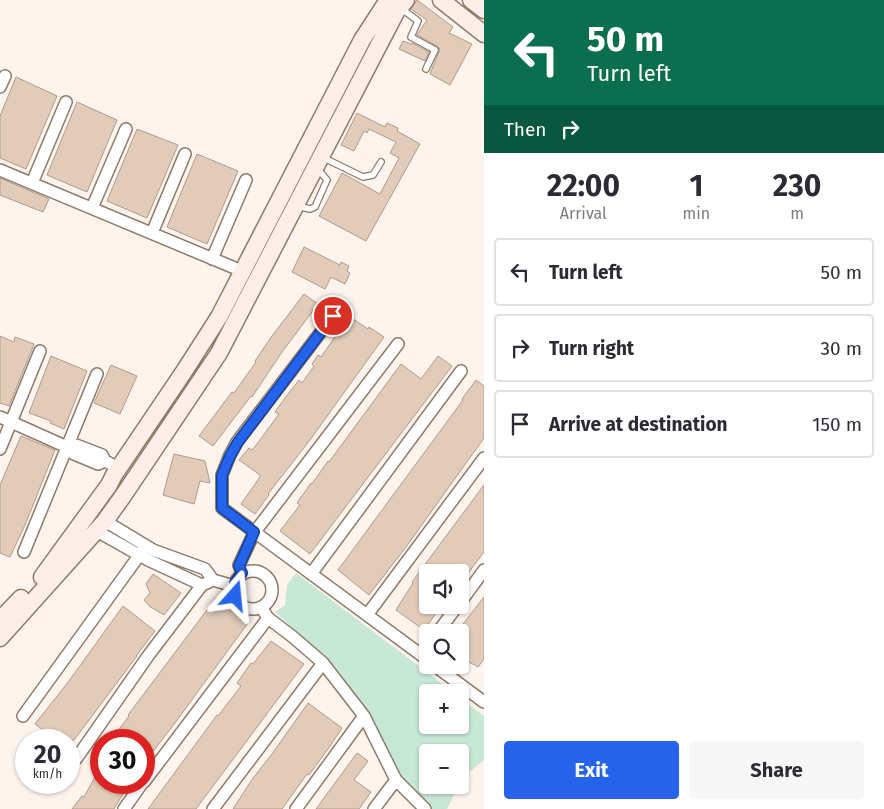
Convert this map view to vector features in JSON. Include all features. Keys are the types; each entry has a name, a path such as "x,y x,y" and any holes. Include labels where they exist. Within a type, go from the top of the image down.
{"street":[{"path":"441,0 484,34"},
{"path":"471,0 484,10"},
{"path":"0,638 100,526 123,496 219,353 297,206 398,2"},
{"path":"0,620 41,578 109,485 209,333 265,229 362,40 398,2"},
{"path":"32,183 66,102"},
{"path":"92,208 126,128"},
{"path":"152,233 186,154"},
{"path":"0,170 242,271"},
{"path":"212,259 246,180"},
{"path":"265,229 280,237"},
{"path":"333,316 238,442 222,475 222,508 367,615 419,650"},
{"path":"242,573 239,566 254,532 398,344"},
{"path":"0,449 6,420 40,351"},
{"path":"311,574 461,371"},
{"path":"24,552 97,374"},
{"path":"6,420 67,447 74,454 98,464 105,461 120,467"},
{"path":"367,615 484,458"},
{"path":"80,753 148,656 207,582 205,569 153,550 100,526"},
{"path":"100,526 139,556 207,582 234,586"},
{"path":"23,716 146,546"},
{"path":"255,570 261,572 270,580 273,593 266,604 255,609 242,606 235,596 234,586 242,573 255,570"},
{"path":"469,590 484,570"},
{"path":"261,607 268,618 294,637 323,663 364,716 396,780 425,809"},
{"path":"155,767 268,618"},
{"path":"213,809 323,663"},
{"path":"446,674 480,699 484,686"},
{"path":"296,809 364,716"},
{"path":"374,809 396,780"},
{"path":"124,809 135,794"}],"lane":[{"path":"398,2 418,21 411,37 435,50 426,69"},
{"path":"319,162 363,177 373,175 380,162"}],"green space":[{"path":"296,573 419,666 419,674 429,674 442,684 419,684 419,734 469,734 469,705 484,716 484,760 469,772 469,744 419,744 419,794 454,794 447,809 430,809 401,780 322,655 275,612 285,605 287,585"}],"building":[{"path":"417,0 453,27 449,33 472,44 450,85 430,74 440,49 417,35 427,20 411,9"},
{"path":"403,41 412,43 429,52 425,61 399,49"},
{"path":"16,77 57,96 26,169 0,158 0,116"},
{"path":"77,102 117,120 87,192 47,175"},
{"path":"357,113 385,127 387,123 398,128 397,131 420,144 366,241 319,216 342,173 380,194 399,158 390,153 396,142 369,129 367,133 364,131 354,151 341,145"},
{"path":"137,129 178,145 147,218 107,201"},
{"path":"197,154 238,171 207,244 167,227"},
{"path":"0,178 49,199 43,212 0,195"},
{"path":"304,247 340,265 341,262 349,266 347,271 350,273 345,284 331,277 325,289 292,272"},
{"path":"304,294 318,304 282,352 252,397 213,446 199,436 232,392 234,393 272,336"},
{"path":"350,317 384,337 255,514 241,504 260,475 239,460 249,448 252,450 257,444 279,414 275,412 285,398 299,380 302,383 314,366 312,364 318,355 321,357 335,337 332,335 342,319 347,321"},
{"path":"0,336 14,342 15,337 34,344 9,406 0,403"},
{"path":"51,356 87,371 64,429 50,423 51,421 29,413"},
{"path":"438,356 452,366 310,554 280,531 300,505 297,503 311,483 329,462 401,364 421,379"},
{"path":"111,365 137,376 120,414 94,403"},
{"path":"476,380 484,386 484,438 369,595 338,570"},
{"path":"21,436 55,450 10,557 0,553 0,485"},
{"path":"174,454 205,461 210,483 200,481 194,504 163,495"},
{"path":"484,485 484,552 469,572 469,564 425,564"},
{"path":"419,573 419,614 436,614 428,624 419,624 419,626 396,610"},
{"path":"153,574 181,593 164,615 149,606 144,600 150,593 146,584"},
{"path":"484,597 484,659 478,667 469,662 469,624 463,624"},
{"path":"216,598 248,623 155,749 155,729 119,729"},
{"path":"123,606 155,631 80,732 80,729 42,729 35,724 69,681"},
{"path":"271,641 304,664 196,809 148,809 217,715 241,686 237,683 251,663 253,664"},
{"path":"308,703 342,728 328,749 282,809 233,809 253,778"},
{"path":"357,753 368,761 354,780 371,792 359,809 316,809"},
{"path":"90,786 90,794 123,794 114,809 72,809 82,796 84,797"}],"route":[{"path":"235,596 235,583 242,573 239,566 254,532 222,508 222,475 238,442 333,316"}]}
